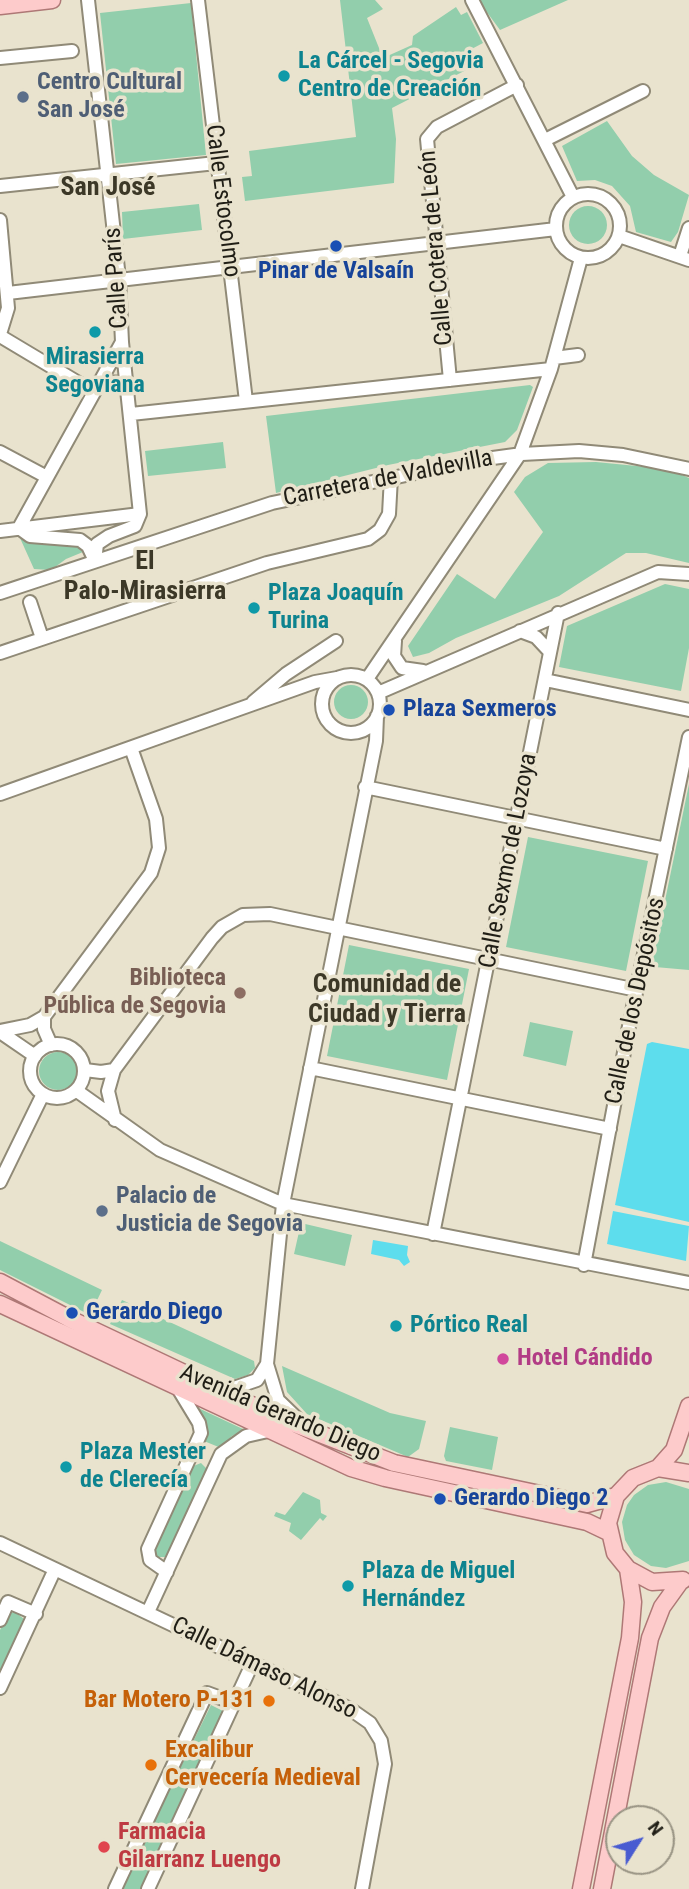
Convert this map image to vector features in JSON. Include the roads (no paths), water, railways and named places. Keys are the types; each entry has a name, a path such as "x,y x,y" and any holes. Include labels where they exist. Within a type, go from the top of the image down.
{"main road":[{"path":"0,6 52,0"},
{"name":"Avenida Gerardo Diego","path":"0,1282 222,1392 313,1433 394,1463 587,1504 616,1496"},
{"name":"Avenida Gerardo Diego","path":"0,1304 330,1460 385,1478 587,1522 608,1532"},
{"path":"684,1580 652,1582 628,1569 615,1553 608,1532 609,1514 616,1496 634,1478 657,1468 674,1450 689,1406"},
{"path":"657,1468 689,1473"},
{"path":"581,1889 630,1638 633,1602 628,1569"},
{"path":"602,1889 650,1638 662,1606 684,1580"}],"street":[{"name":"Calle París","path":"88,0 119,278 122,342 140,514"},
{"name":"Calle Estocolmo","path":"198,0 216,163 222,180 246,401"},
{"path":"472,0 573,197"},
{"path":"0,58 72,51"},
{"name":"Calle Cotera de León","path":"450,380 429,134 517,85"},
{"path":"545,140 643,91"},
{"path":"0,186 216,163"},
{"path":"590,193 606,199 620,219 619,236 607,252 595,258 581,258 561,244 556,229 558,214 573,197 590,193"},
{"path":"0,220 8,293 8,313 0,335 95,387 127,382"},
{"path":"619,236 685,258 689,228"},
{"path":"8,293 556,229"},
{"path":"367,679 520,454 552,363 581,258"},
{"path":"19,528 122,342"},
{"path":"131,414 450,380 552,363 578,355"},
{"name":"Carretera de Valdevilla","path":"5,591 272,503 486,459 561,451 611,454 689,468"},
{"path":"0,452 46,476"},
{"path":"486,459 495,465 503,480"},
{"path":"0,653 267,563 368,539 380,530 388,514 391,477"},
{"path":"0,531 140,514 135,526 97,544 95,561"},
{"path":"19,528 30,536 80,540 88,546 95,561"},
{"path":"378,693 657,572 689,574"},
{"path":"37,580 30,602 43,638"},
{"name":"Carretera de Valdevilla","path":"5,591 30,602"},
{"name":"Calle Sexmo de Lozoya","path":"433,1234 463,1097 558,613"},
{"path":"520,631 536,637 550,652"},
{"path":"395,637 394,656 402,668 428,670"},
{"path":"247,706 286,674 336,641"},
{"path":"0,794 315,682 355,675 367,679 378,693 378,730 283,1204 267,1364 278,1400 313,1433"},
{"path":"337,678 326,689 321,704 323,714 336,729 356,733 367,728 377,716"},
{"path":"545,680 689,710"},
{"path":"295,690 321,704"},
{"path":"356,733 366,747 370,761"},
{"name":"Calle de los Depósitos","path":"584,1265 689,737"},
{"path":"0,1031 30,1025 44,1017 151,873 158,856 156,819 131,748"},
{"path":"365,787 666,849"},
{"path":"116,1120 108,1091 114,1070 212,938 233,919 260,913 637,990"},
{"path":"44,1017 44,1029 51,1045"},
{"path":"0,1031 35,1056"},
{"path":"51,1045 74,1049 85,1070 77,1091 57,1099 43,1094 31,1076 35,1056 51,1045"},
{"path":"310,1068 610,1129"},
{"path":"85,1070 114,1070"},
{"path":"77,1091 160,1150 283,1204 584,1265 689,1283"},
{"path":"0,1182 43,1094"},
{"path":"222,1392 257,1380 267,1364"},
{"path":"167,1572 150,1560 148,1549 198,1443 200,1428 179,1390"},
{"path":"148,1612 221,1454 237,1440 253,1433 268,1431"},
{"path":"190,1460 204,1457 214,1469"},
{"name":"Calle Dámaso Alonso","path":"0,1544 253,1662 357,1713 370,1723 381,1741 385,1764 362,1889"},
{"path":"0,1688 55,1569"},
{"path":"0,1620 8,1602 36,1614"},
{"path":"148,1889 253,1662"},
{"path":"116,1889 207,1693 234,1703"}],"water":[{"path":"652,1042 689,1049 689,1222 615,1205 647,1044"},
{"path":"613,1211 689,1226 686,1261 607,1244"},
{"path":"373,1240 408,1246 407,1255 410,1262 404,1266 399,1260 371,1254"}],"place":[{"name":"La Cárcel - Segovia Centro de Creación","path":"284,76"},
{"name":"Centro Cultural San José","path":"23,97"},
{"name":"Pinar de Valsaín","path":"336,246"},
{"name":"Mirasierra Segoviana","path":"95,332"},
{"name":"Plaza Joaquín Turina","path":"254,608"},
{"name":"Plaza Sexmeros","path":"389,710"},
{"name":"Biblioteca Pública de Segovia","path":"240,993"},
{"name":"Palacio de Justicia de Segovia","path":"102,1211"},
{"name":"Gerardo Diego","path":"72,1313"},
{"name":"Pórtico Real","path":"396,1326"},
{"name":"Hotel Cándido","path":"503,1359"},
{"name":"Plaza Mester de Clerecía","path":"66,1467"},
{"name":"Gerardo Diego 2","path":"440,1499"},
{"name":"Plaza de Miguel Hernández","path":"348,1586"},
{"name":"Bar Motero P-131","path":"269,1701"},
{"name":"Excalibur Cervecería Medieval","path":"151,1765"},
{"name":"Farmacia Gilarranz Luengo","path":"104,1847"}],"district":[{"name":"San José","path":"108,188"},
{"name":"El Palo-Mirasierra","path":"145,577"},
{"name":"Comunidad de Ciudad y Tierra","path":"387,1000"}]}
